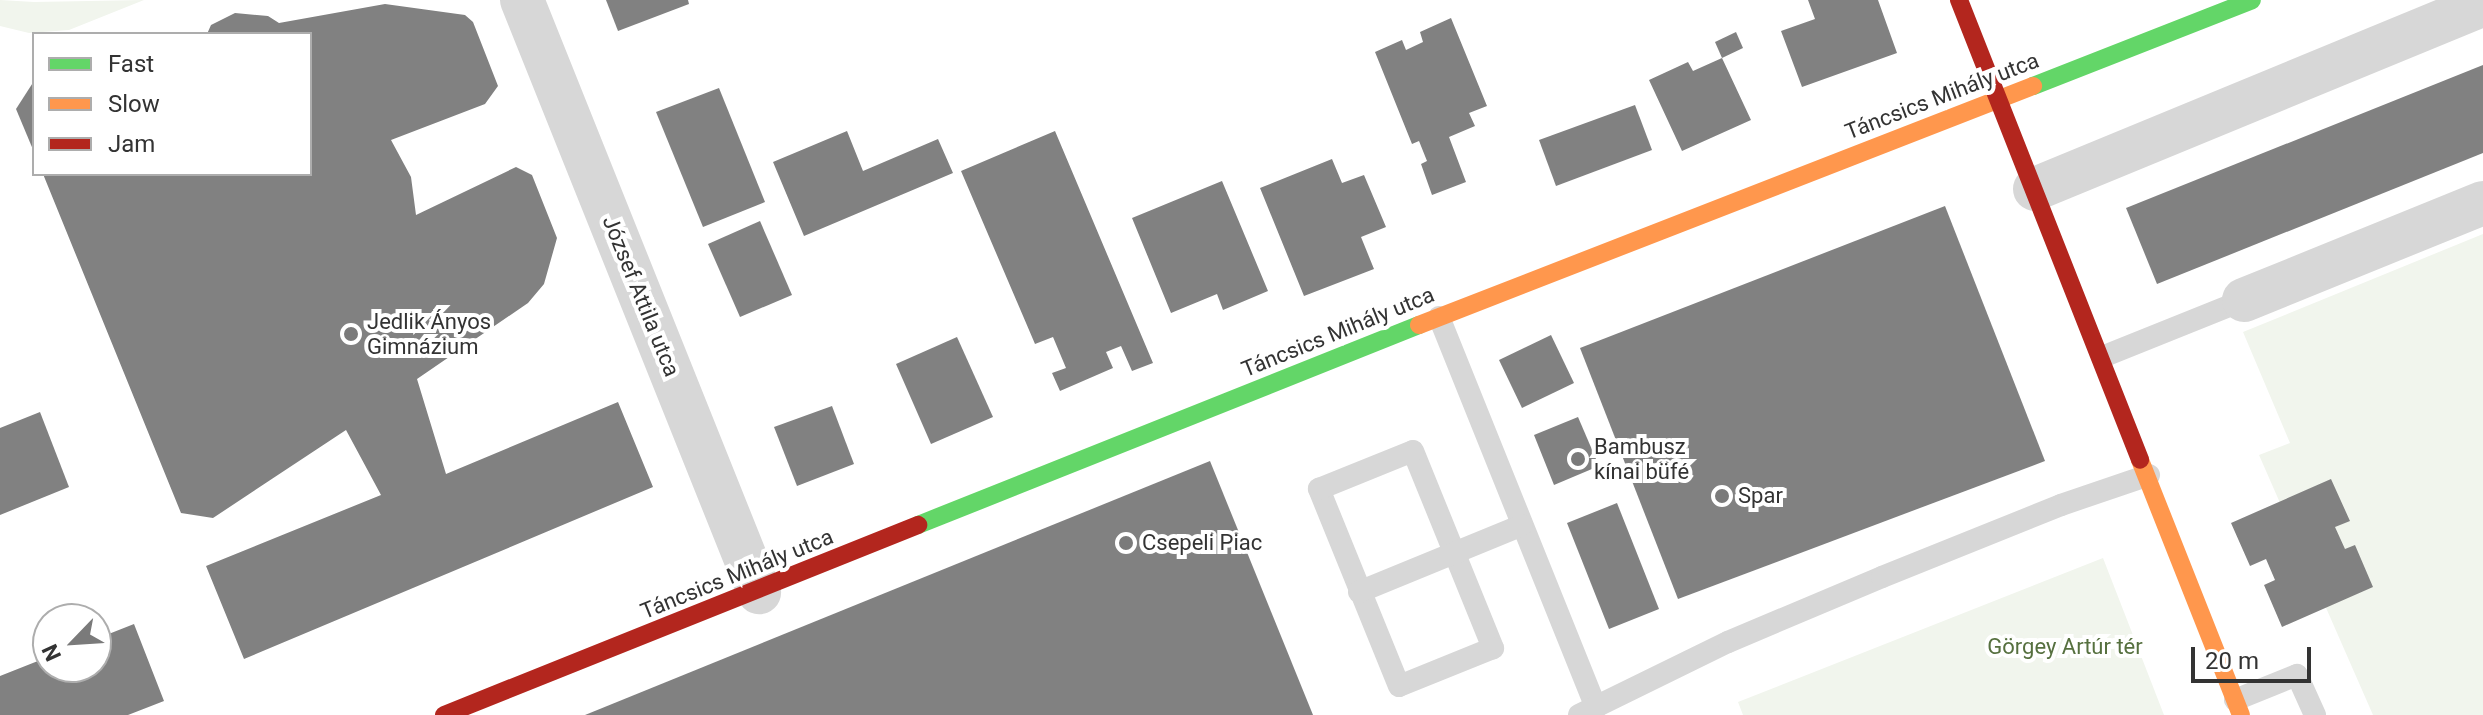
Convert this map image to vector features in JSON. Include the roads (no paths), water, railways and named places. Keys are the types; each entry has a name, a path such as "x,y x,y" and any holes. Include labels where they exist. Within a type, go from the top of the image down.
{"street":[{"name":"József Attila utca","path":"522,0 759,592"},
{"path":"1959,0 2149,475 2238,708"},
{"name":"Táncsics Mihály utca","path":"444,715 759,592 1439,317 2252,0"},
{"path":"2035,189 2483,4"},
{"path":"2244,300 2483,203"}],"lane":[{"path":"2102,357 2244,300"},
{"path":"1439,317 1522,525 1587,711 1728,642 1854,589 2061,505 2149,475"},
{"path":"1413,451 1452,554 1493,648 1399,686 1319,489 1413,451"},
{"path":"1359,592 1522,525"},
{"path":"2238,708 2297,675 2315,715"}],"place":[{"name":"Jedlik Ányos Gimnázium","path":"351,334"},
{"name":"Bambusz kínai büfé","path":"1578,459"},
{"name":"Spar","path":"1722,496"},
{"name":"Csepeli Piac","path":"1126,543"}],"park label":[{"name":"Görgey Artúr tér","path":"2065,647"}]}
